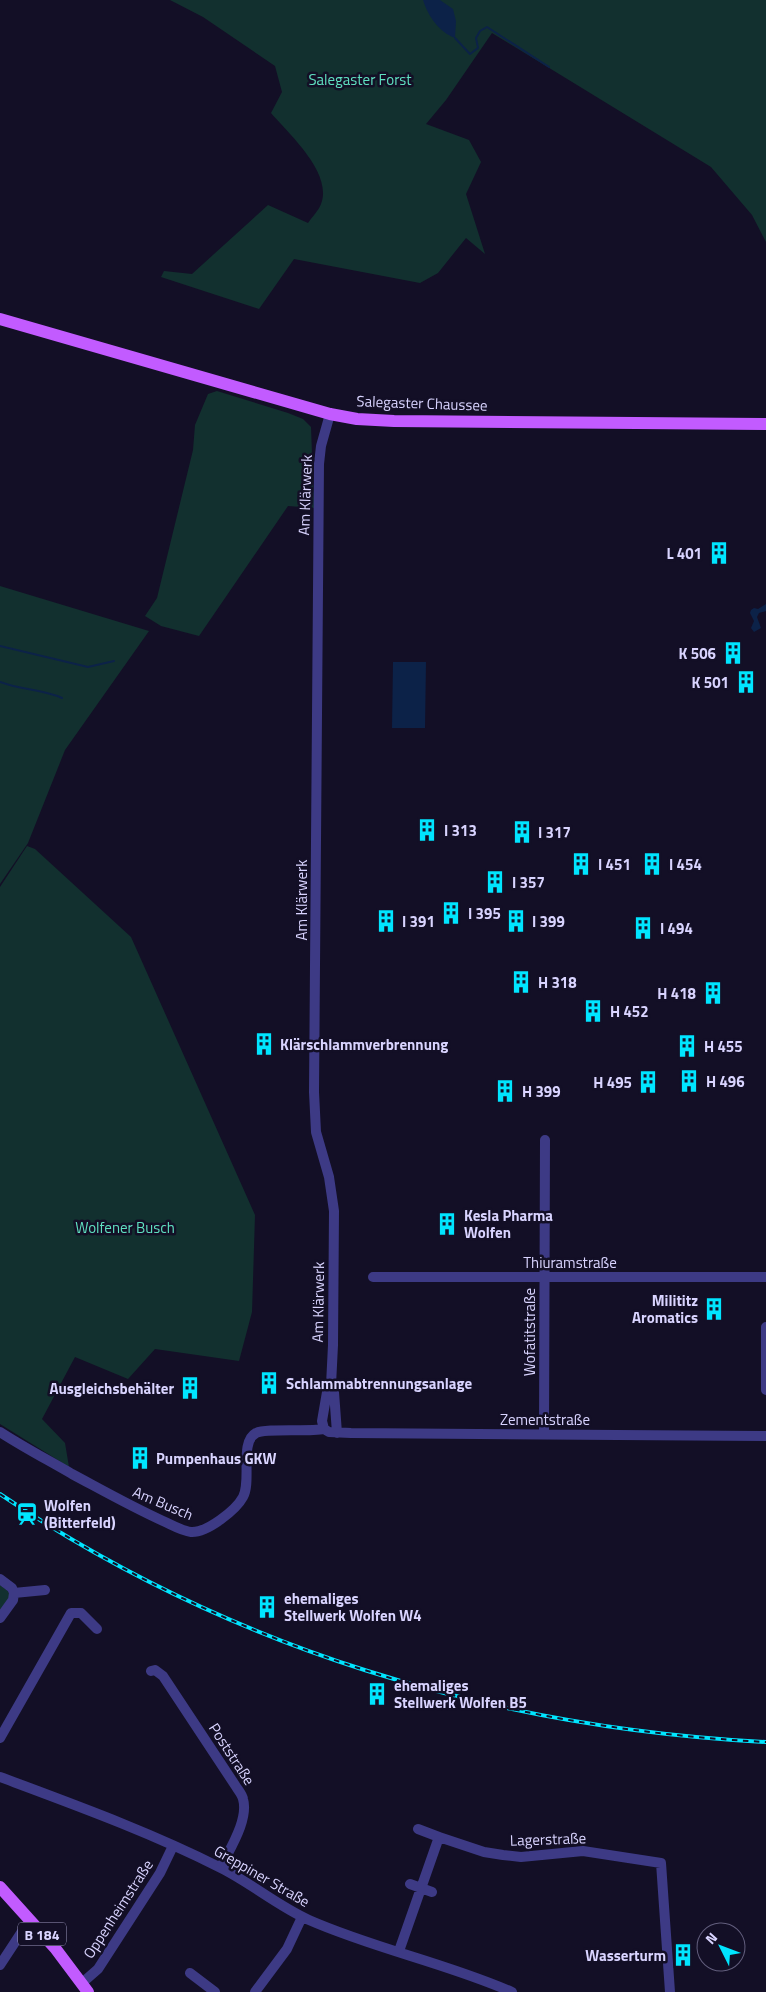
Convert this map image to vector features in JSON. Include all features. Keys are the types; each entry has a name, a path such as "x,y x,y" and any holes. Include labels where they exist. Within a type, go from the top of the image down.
{"main road":[{"name":"Salegaster Chaussee","path":"0,319 330,414 357,419 394,421 766,424"},
{"name":"B 184","path":"0,1887 62,1957 85,1988"}],"street":[{"name":"Am Klärwerk","path":"330,414 321,446 319,464 314,1104 317,1137 329,1177 334,1203 331,1385 334,1392 337,1433"},
{"name":"Wofatitstraße","path":"544,1434 545,1140"},
{"name":"Thiuramstraße","path":"373,1277 766,1277"},
{"path":"766,1327 766,1390"},
{"name":"Am Klärwerk","path":"324,1429 322,1421 327,1392 331,1385"},
{"name":"Zementstraße","path":"324,1429 337,1433 766,1436"},
{"name":"Am Busch","path":"0,1432 137,1510 191,1532 211,1525 232,1511 240,1503 246,1489 247,1448 252,1435 264,1431 310,1432 324,1429"},
{"path":"0,1579 12,1588 14,1593 13,1600 0,1618"},
{"path":"14,1593 45,1590"},
{"path":"0,1738 67,1617 73,1612 77,1612 85,1616 98,1629"},
{"name":"Poststraße","path":"151,1671 155,1670 162,1676 244,1800 237,1836 220,1868"},
{"name":"Greppiner Straße","path":"0,1778 68,1802 173,1846 220,1868 302,1917 343,1934 480,1978 512,1992"},
{"name":"Lagerstraße","path":"418,1829 484,1852 503,1856 521,1857 583,1851 661,1863 670,1992"},
{"path":"399,1951 439,1837"},
{"name":"Oppenheimstraße","path":"85,1988 160,1873 173,1846"},
{"path":"410,1884 432,1892"},
{"path":"255,1992 287,1949 302,1917"},
{"path":"0,1965 23,1929 31,1922"},
{"path":"190,1973 215,1992"}],"green space":[{"name":"Salegaster Forst","path":"170,0 766,0 766,242 752,215 711,167 492,33 446,100 426,124 469,140 481,162 466,194 485,254 466,238 438,273 420,283 294,259 259,309 161,277 164,271 192,274 268,205 308,223 321,204 323,192 321,180 315,167 298,143 271,113 282,92 275,66 203,17"},
{"path":"217,391 288,413 303,419 311,427 314,508 288,506 199,636 161,626 145,616 157,598 193,450 195,425 208,394"},
{"path":"0,586 149,631 65,750 28,843 0,884"},
{"name":"Wolfener Busch","path":"27,846 35,849 131,937 255,1215 252,1312 239,1361 155,1349 128,1379 75,1357 42,1419 65,1443 69,1467 0,1424 0,887"},
{"path":"0,1585 8,1591 10,1597 0,1611"}],"water":[{"path":"423,0 440,0 453,9 456,21 455,38 439,28 428,12"},
{"path":"766,604 766,611 759,613 757,617 761,628 754,632 751,628 754,621 750,613 751,610 754,608 758,609"},
{"path":"393,662 426,662 425,728 392,728"}],"waterway":[{"path":"455,38 470,54 478,48 476,38 480,31 487,27 549,67"},
{"path":"0,646 88,667 114,661"},
{"path":"0,682 62,698"}],"railway":[{"path":"0,1494 87,1548 177,1596 271,1636 366,1671 464,1698 563,1719 664,1734 766,1742"}],"place":[{"name":"L 401","path":"719,553"},
{"name":"K 506","path":"733,653"},
{"name":"K 501","path":"746,682"},
{"name":"I 313","path":"427,830"},
{"name":"I 317","path":"522,832"},
{"name":"I 451","path":"581,864"},
{"name":"I 454","path":"652,864"},
{"name":"I 357","path":"495,882"},
{"name":"I 395","path":"451,913"},
{"name":"I 391","path":"386,921"},
{"name":"I 399","path":"516,921"},
{"name":"I 494","path":"643,928"},
{"name":"H 318","path":"521,982"},
{"name":"H 418","path":"713,993"},
{"name":"H 452","path":"593,1011"},
{"name":"Klärschlammverbrennung","path":"264,1044"},
{"name":"H 455","path":"687,1046"},
{"name":"H 496","path":"689,1081"},
{"name":"H 495","path":"648,1082"},
{"name":"H 399","path":"505,1091"},
{"name":"Kesla Pharma Wolfen","path":"447,1224"},
{"name":"Milititz Aromatics","path":"714,1309"},
{"name":"Schlammabtrennungsanlage","path":"269,1383"},
{"name":"Ausgleichsbehälter","path":"190,1388"},
{"name":"Pumpenhaus GKW","path":"140,1458"},
{"name":"Wolfen (Bitterfeld)","path":"27,1514"},
{"name":"ehemaliges Stellwerk Wolfen W4","path":"267,1607"},
{"name":"ehemaliges Stellwerk Wolfen B5","path":"377,1694"},
{"name":"Wasserturm","path":"683,1955"}]}
